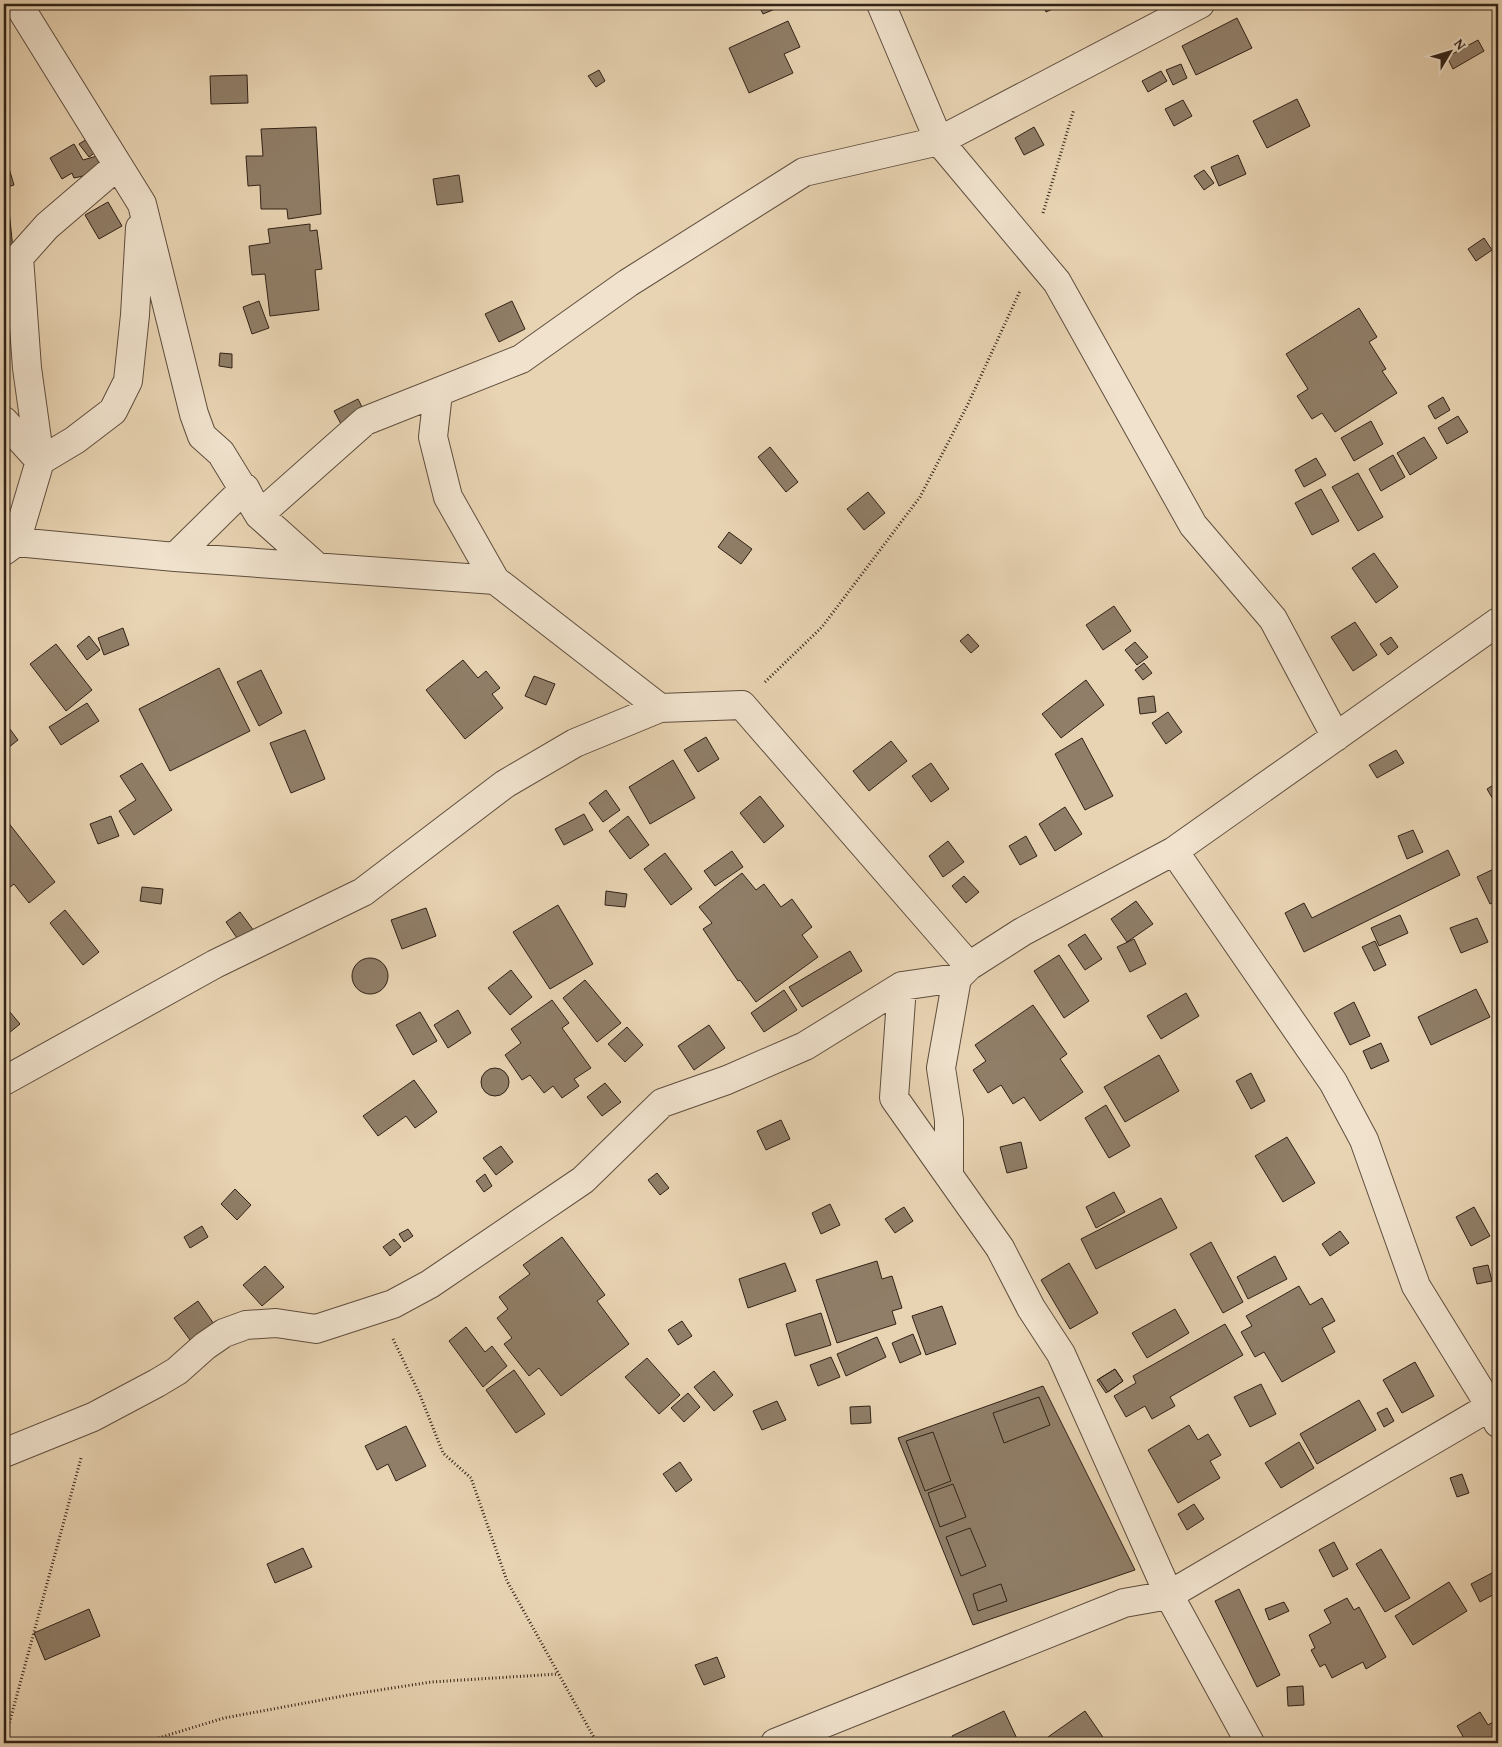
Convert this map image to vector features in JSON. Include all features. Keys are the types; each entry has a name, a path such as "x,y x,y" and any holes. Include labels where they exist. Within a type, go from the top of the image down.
{"street":[{"path":"18,4 142,204 194,414 202,436 221,453 259,514 316,566"},
{"path":"882,4 939,141 1057,282 1194,524 1273,619 1336,737"},
{"path":"259,514 365,422 521,359 628,283 804,172 939,141 1200,4"},
{"path":"117,166 47,226 11,266 40,461 8,544 495,580"},
{"path":"40,461 76,440 113,411 128,381 135,315 142,204"},
{"path":"438,393 433,437 448,497 495,580 660,708"},
{"path":"4,421 40,461"},
{"path":"175,557 245,488 259,514"},
{"path":"4,1453 93,1417 157,1383 177,1371 205,1346 224,1333 246,1325 276,1323 316,1329 393,1304 430,1284 583,1180 662,1103 727,1080 805,1046 902,986 963,972 1022,932 1174,851 1498,622"},
{"path":"4,1081 215,964 363,892 505,784 574,743 660,708 742,705 963,972"},
{"path":"775,1743 1124,1603 1169,1595 1496,1410 1416,1286 1364,1140 1333,1082 1174,851"},
{"path":"949,1175 949,1120 941,1068 963,972"},
{"path":"902,986 894,1098 1000,1248 1031,1308 1061,1354 1169,1595 1250,1743"}],"path":[{"path":"1041,221 1088,63"},
{"path":"742,705 822,627 920,497 968,404 1022,286"},
{"path":"379,1309 420,1394 442,1453 471,1478 507,1581 597,1743"},
{"path":"4,1743 93,1417"},
{"path":"142,1743 224,1718 354,1694 431,1682 558,1674"}],"building":[{"path":"758,4 787,4 763,14"},
{"path":"1042,4 1058,4 1059,6 1046,12"},
{"path":"1237,18 1252,48 1196,75 1182,46"},
{"path":"788,21 800,47 784,54 793,73 749,93 729,48"},
{"path":"1478,40 1484,51 1453,69 1447,57"},
{"path":"1181,64 1187,78 1173,85 1166,70"},
{"path":"599,70 605,81 596,87 588,76"},
{"path":"1161,71 1167,81 1148,92 1142,81"},
{"path":"247,75 248,103 211,104 210,76"},
{"path":"1297,99 1310,126 1267,148 1253,121"},
{"path":"1183,100 1192,116 1174,126 1165,109"},
{"path":"316,127 321,214 288,219 287,209 261,209 260,185 248,186 246,156 263,156 261,129"},
{"path":"1034,127 1044,145 1024,155 1015,138"},
{"path":"87,139 96,152 89,157 79,144"},
{"path":"74,144 83,160 97,156 101,172 74,178 72,173 62,179 50,158"},
{"path":"1238,155 1246,174 1219,186 1211,167"},
{"path":"4,156 14,185 4,188"},
{"path":"1204,170 1214,183 1204,190 1194,176"},
{"path":"459,175 463,202 437,205 433,179"},
{"path":"4,201 8,201 13,249 4,250"},
{"path":"108,202 122,226 99,239 85,215"},
{"path":"310,224 310,231 317,230 322,269 315,270 319,310 270,316 265,274 252,275 249,246 270,243 268,229"},
{"path":"1484,238 1492,250 1476,261 1468,249"},
{"path":"259,301 269,328 252,334 243,307"},
{"path":"512,301 525,329 499,342 485,314"},
{"path":"1359,308 1377,337 1369,342 1386,369 1382,371 1397,393 1335,432 1322,413 1312,419 1297,396 1308,389 1286,354"},
{"path":"220,353 232,354 232,368 219,366"},
{"path":"1443,397 1450,410 1435,419 1428,406"},
{"path":"358,399 370,423 347,435 334,411"},
{"path":"1458,416 1468,432 1447,444 1438,428"},
{"path":"1371,421 1383,444 1354,461 1341,438"},
{"path":"1424,437 1437,458 1410,475 1397,453"},
{"path":"770,447 798,482 786,492 758,457"},
{"path":"1393,455 1405,477 1381,491 1369,469"},
{"path":"1316,458 1326,475 1304,487 1295,470"},
{"path":"1358,473 1383,517 1358,531 1332,487"},
{"path":"1321,489 1339,521 1312,535 1295,503"},
{"path":"868,492 885,513 864,530 847,509"},
{"path":"729,532 752,549 741,564 718,547"},
{"path":"1374,553 1398,587 1376,603 1352,568"},
{"path":"1114,606 1131,631 1103,650 1086,625"},
{"path":"1355,622 1377,655 1353,671 1331,637"},
{"path":"123,628 129,645 104,655 98,638"},
{"path":"968,634 979,646 971,653 960,641"},
{"path":"89,636 100,650 87,660 77,646"},
{"path":"1391,637 1398,647 1388,655 1380,644"},
{"path":"1135,642 1148,657 1137,665 1125,650"},
{"path":"56,644 92,690 66,711 30,664"},
{"path":"463,660 478,678 486,671 500,688 492,694 503,708 465,739 426,690"},
{"path":"1144,663 1152,673 1143,680 1135,670"},
{"path":"219,668 250,731 170,771 139,709"},
{"path":"261,670 282,713 259,726 237,682"},
{"path":"534,676 555,684 546,705 525,696"},
{"path":"1086,680 1104,705 1061,738 1042,714"},
{"path":"1154,696 1156,712 1140,714 1138,698"},
{"path":"87,703 99,721 61,745 49,727"},
{"path":"1168,712 1182,732 1166,744 1152,723"},
{"path":"4,721 18,740 4,751"},
{"path":"305,730 325,779 291,793 270,743"},
{"path":"706,737 719,759 698,772 684,750"},
{"path":"1082,738 1113,796 1085,810 1055,754"},
{"path":"891,741 907,761 869,791 853,771"},
{"path":"1396,750 1404,763 1377,778 1369,765"},
{"path":"673,760 695,798 650,824 629,787"},
{"path":"142,763 172,810 134,835 119,811 136,800 120,776"},
{"path":"931,763 949,789 931,802 912,776"},
{"path":"1498,782 1498,808 1487,789"},
{"path":"606,790 620,810 603,822 589,803"},
{"path":"760,796 784,826 764,843 740,813"},
{"path":"1065,807 1082,834 1055,851 1039,824"},
{"path":"584,814 593,830 564,845 555,829"},
{"path":"111,816 119,836 98,844 90,824"},
{"path":"628,816 649,845 630,859 609,831"},
{"path":"7,821 55,882 29,903 14,884 5,891 4,889 4,824"},
{"path":"1413,830 1423,852 1407,859 1398,836"},
{"path":"1026,836 1037,856 1020,865 1009,846"},
{"path":"948,841 964,862 943,877 929,856"},
{"path":"1448,850 1460,875 1304,952 1285,913 1304,903 1312,918"},
{"path":"732,851 743,867 715,886 704,871"},
{"path":"665,853 692,889 671,905 644,869"},
{"path":"1498,867 1498,900 1490,904 1477,877"},
{"path":"742,873 756,890 764,884 781,907 792,899 812,927 802,935 818,957 756,1002 740,980 738,981 703,929 712,923 699,907"},
{"path":"964,876 979,892 966,903 952,886"},
{"path":"142,887 163,889 161,904 140,901"},
{"path":"606,891 627,894 625,907 605,905"},
{"path":"1136,901 1153,924 1127,942 1111,919"},
{"path":"558,905 593,964 550,989 513,932"},
{"path":"426,908 436,936 402,949 391,920"},
{"path":"65,910 99,952 83,965 50,923"},
{"path":"240,912 254,931 239,941 226,922"},
{"path":"1400,915 1408,933 1379,946 1371,928"},
{"path":"1477,918 1488,942 1461,953 1450,928"},
{"path":"1085,934 1102,959 1085,970 1068,945"},
{"path":"1134,939 1146,964 1130,972 1117,947"},
{"path":"1375,941 1386,965 1374,971 1362,947"},
{"path":"850,951 862,971 802,1007 789,987"},
{"path":"1059,955 1089,1001 1064,1018 1034,971"},
{"path":"370,958 377,959 383,963 387,969 387,983 383,989 377,993 370,994 363,993 357,989 353,983 352,976 353,969 357,963 363,959"},
{"path":"511,970 532,997 510,1015 488,988"},
{"path":"585,980 621,1023 597,1042 563,998"},
{"path":"1476,989 1490,1017 1431,1045 1418,1017"},
{"path":"784,990 797,1010 764,1032 751,1013"},
{"path":"1186,993 1199,1016 1161,1039 1147,1016"},
{"path":"552,1000 569,1023 562,1028 591,1068 574,1079 579,1086 562,1098 553,1086 544,1093 530,1075 522,1080 505,1055 521,1043 511,1029"},
{"path":"1354,1002 1370,1036 1350,1045 1334,1013"},
{"path":"4,1005 20,1024 9,1033 4,1027"},
{"path":"1033,1005 1067,1054 1060,1059 1083,1092 1040,1121 1024,1097 1013,1104 1001,1085 988,1093 973,1070 986,1061 975,1045"},
{"path":"458,1010 471,1033 448,1048 434,1025"},
{"path":"420,1012 437,1041 413,1055 396,1025"},
{"path":"709,1025 725,1048 694,1070 678,1046"},
{"path":"627,1027 643,1045 625,1062 608,1044"},
{"path":"1381,1043 1389,1061 1371,1069 1363,1051"},
{"path":"1159,1055 1179,1091 1125,1122 1104,1087"},
{"path":"495,1068 505,1072 509,1082 505,1092 495,1096 485,1092 481,1082 485,1072"},
{"path":"1251,1073 1265,1101 1251,1109 1236,1081"},
{"path":"414,1080 437,1112 415,1128 406,1116 378,1136 363,1116"},
{"path":"605,1083 621,1102 602,1116 587,1097"},
{"path":"1106,1105 1130,1146 1109,1158 1085,1118"},
{"path":"781,1120 790,1139 766,1150 757,1131"},
{"path":"1287,1137 1315,1183 1283,1202 1255,1156"},
{"path":"1021,1142 1027,1168 1007,1173 1000,1147"},
{"path":"501,1146 513,1162 496,1175 483,1158"},
{"path":"657,1173 669,1188 660,1195 648,1180"},
{"path":"485,1174 492,1186 484,1192 476,1181"},
{"path":"235,1189 251,1205 237,1220 221,1204"},
{"path":"1114,1192 1125,1212 1096,1228 1086,1207"},
{"path":"1161,1198 1177,1228 1096,1269 1081,1239"},
{"path":"830,1204 840,1225 821,1234 812,1213"},
{"path":"904,1207 913,1221 895,1233 885,1219"},
{"path":"1474,1207 1490,1236 1471,1246 1456,1217"},
{"path":"202,1226 208,1237 190,1248 184,1237"},
{"path":"408,1229 413,1236 404,1242 399,1234"},
{"path":"1340,1231 1349,1243 1330,1256 1322,1244"},
{"path":"562,1237 605,1295 597,1301 629,1344 561,1396 539,1368 529,1376 504,1344 512,1338 497,1318 508,1309 499,1297 530,1274 523,1265"},
{"path":"394,1239 401,1247 390,1256 383,1247"},
{"path":"1211,1242 1243,1302 1223,1313 1190,1254"},
{"path":"4,1252 10,1266 4,1269"},
{"path":"1275,1256 1287,1279 1248,1299 1237,1277"},
{"path":"877,1261 882,1279 892,1276 902,1308 892,1311 896,1324 837,1343 816,1280"},
{"path":"785,1263 796,1291 748,1308 739,1279"},
{"path":"1069,1263 1098,1313 1070,1329 1041,1280"},
{"path":"1488,1265 1492,1281 1477,1284 1473,1268"},
{"path":"265,1266 284,1287 262,1306 243,1285"},
{"path":"1299,1286 1310,1305 1322,1298 1335,1321 1322,1328 1335,1352 1282,1382 1264,1352 1255,1357 1241,1332 1252,1326 1246,1316"},
{"path":"198,1301 216,1327 193,1344 174,1318"},
{"path":"942,1306 956,1344 926,1355 912,1316"},
{"path":"1175,1309 1189,1333 1147,1358 1132,1333"},
{"path":"821,1313 831,1345 795,1356 786,1324"},
{"path":"682,1321 692,1336 678,1345 668,1330"},
{"path":"1225,1324 1243,1355 1170,1397 1175,1406 1152,1419 1145,1406 1126,1417 1114,1396 1136,1383 1133,1376"},
{"path":"466,1327 485,1352 492,1346 507,1366 483,1387 449,1341"},
{"path":"913,1334 921,1354 900,1363 892,1343"},
{"path":"877,1337 886,1357 846,1376 837,1354"},
{"path":"831,1357 840,1377 818,1386 810,1365"},
{"path":"647,1358 680,1395 659,1414 625,1377"},
{"path":"1415,1362 1434,1396 1402,1413 1383,1380"},
{"path":"1115,1369 1123,1381 1108,1392 1099,1379"},
{"path":"1115,1369 1123,1381 1106,1393 1097,1380"},
{"path":"514,1370 545,1414 516,1433 486,1390"},
{"path":"714,1371 733,1395 714,1411 694,1387"},
{"path":"1261,1384 1276,1414 1250,1427 1234,1397"},
{"path":"1043,1386 1135,1570 973,1625 898,1438"},
{"path":"688,1393 700,1407 684,1422 671,1408"},
{"path":"1039,1397 1050,1425 1004,1443 993,1413"},
{"path":"1359,1400 1376,1430 1317,1464 1300,1434"},
{"path":"777,1401 786,1420 762,1430 753,1411"},
{"path":"870,1406 871,1423 851,1424 850,1407"},
{"path":"1387,1408 1394,1421 1384,1427 1377,1413"},
{"path":"1189,1425 1198,1440 1208,1434 1221,1455 1210,1461 1220,1478 1178,1503 1148,1450"},
{"path":"406,1426 426,1466 396,1481 388,1464 377,1470 365,1446"},
{"path":"933,1432 951,1481 925,1491 906,1441"},
{"path":"1299,1442 1314,1468 1281,1488 1265,1463"},
{"path":"680,1462 692,1480 676,1492 663,1474"},
{"path":"1462,1474 1469,1493 1457,1497 1450,1478"},
{"path":"953,1484 966,1517 940,1527 928,1493"},
{"path":"1194,1504 1204,1519 1187,1530 1178,1514"},
{"path":"970,1528 986,1566 961,1576 946,1537"},
{"path":"1334,1542 1348,1569 1333,1577 1319,1550"},
{"path":"303,1548 312,1567 275,1583 267,1564"},
{"path":"1381,1549 1410,1598 1385,1612 1356,1564"},
{"path":"1492,1573 1498,1584 1498,1592 1480,1602 1471,1584"},
{"path":"1449,1582 1467,1611 1413,1645 1395,1616"},
{"path":"1001,1584 1007,1601 978,1611 973,1594"},
{"path":"1239,1589 1280,1675 1257,1687 1215,1601"},
{"path":"1347,1598 1354,1610 1359,1607 1386,1657 1366,1669 1363,1662 1332,1678 1325,1664 1320,1667 1311,1650 1315,1648 1309,1635 1331,1623 1324,1610"},
{"path":"1284,1602 1289,1611 1269,1620 1265,1609"},
{"path":"89,1609 100,1636 45,1660 34,1633"},
{"path":"717,1657 725,1677 704,1685 695,1665"},
{"path":"1303,1686 1304,1705 1288,1706 1287,1687"},
{"path":"1004,1711 1019,1743 956,1743 952,1736"},
{"path":"1085,1711 1107,1743 1052,1743 1048,1737"},
{"path":"1480,1712 1488,1725 1498,1719 1498,1743 1459,1743 1465,1740 1457,1726"}]}
